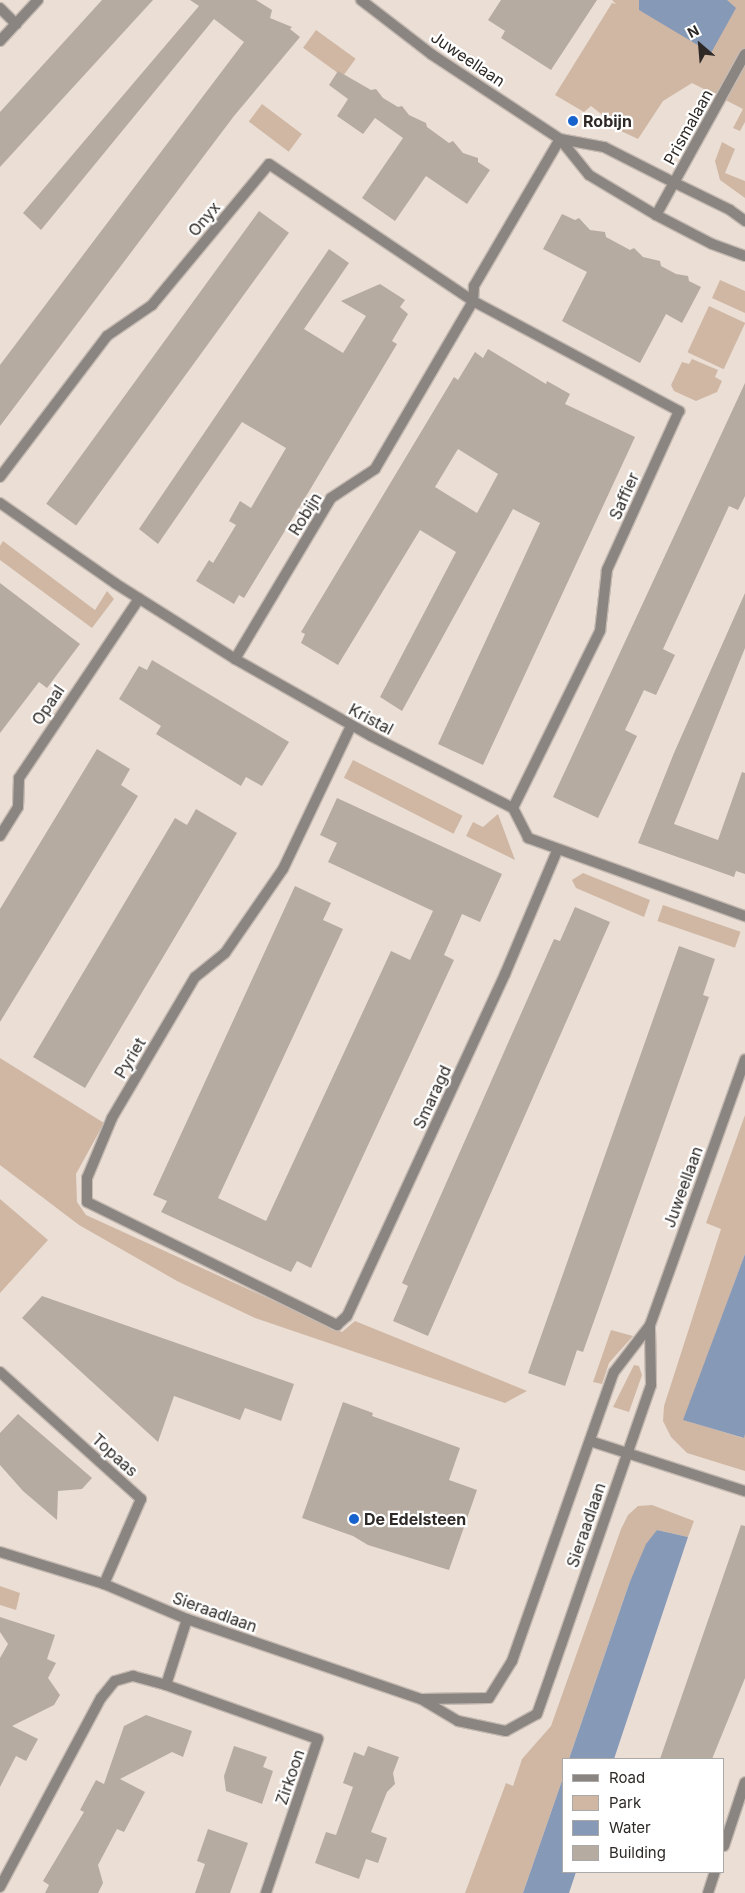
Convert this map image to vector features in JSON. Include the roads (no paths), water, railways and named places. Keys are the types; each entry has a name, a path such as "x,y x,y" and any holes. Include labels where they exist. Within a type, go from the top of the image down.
{"street":[{"path":"0,41 38,0"},
{"name":"Juweellaan","path":"361,0 432,54 560,139 589,175 656,215 712,244 745,256"},
{"path":"0,8 16,24"},
{"name":"Prismalaan","path":"656,215 745,54"},
{"name":"Juweellaan","path":"560,139 604,147 730,210 745,221"},
{"name":"Robijn","path":"235,659 331,498 375,469 473,301 474,286 560,139"},
{"name":"Onyx","path":"0,477 107,336 152,305 269,164 473,301"},
{"name":"Saffier","path":"473,301 679,411 607,570 600,631 513,808"},
{"name":"Kristal","path":"0,502 139,599 235,659 351,726 513,808"},
{"name":"Opaal","path":"0,836 18,807 19,778 139,599"},
{"name":"Pyriet","path":"314,1312 87,1202 87,1178 112,1118 195,977 225,953 283,869 351,726"},
{"path":"513,808 528,838 557,851 745,916"},
{"name":"Smaragd","path":"314,1312 337,1326 347,1316 505,974 557,851"},
{"name":"Juweellaan","path":"590,1441 614,1372 650,1326 745,1059"},
{"name":"Juweellaan","path":"626,1451 651,1385 650,1326"},
{"name":"Topaas","path":"0,1372 141,1499 104,1584"},
{"path":"590,1441 626,1451 745,1491"},
{"name":"Sieraadlaan","path":"421,1698 489,1698 512,1660 590,1441"},
{"name":"Sieraadlaan","path":"0,1552 104,1584 187,1619 421,1698 458,1721 506,1731 536,1714 626,1451"},
{"path":"166,1685 187,1619"},
{"name":"Zirkoon","path":"0,1887 101,1698 115,1681 133,1676 166,1685 318,1740 266,1893"},
{"path":"725,1843 745,1782"},
{"path":"708,1893 715,1873"}],"water":[{"path":"639,0 727,0 736,8 711,53 639,10"},
{"path":"745,1254 745,1434 744,1438 683,1420"},
{"path":"657,1530 688,1537 614,1758 569,1758 629,1584 646,1544"},
{"path":"562,1781 562,1873 576,1873 569,1893 523,1893"}],"place":[{"name":"Robijn","path":"573,121"},
{"name":"De Edelsteen","path":"354,1519"}]}
